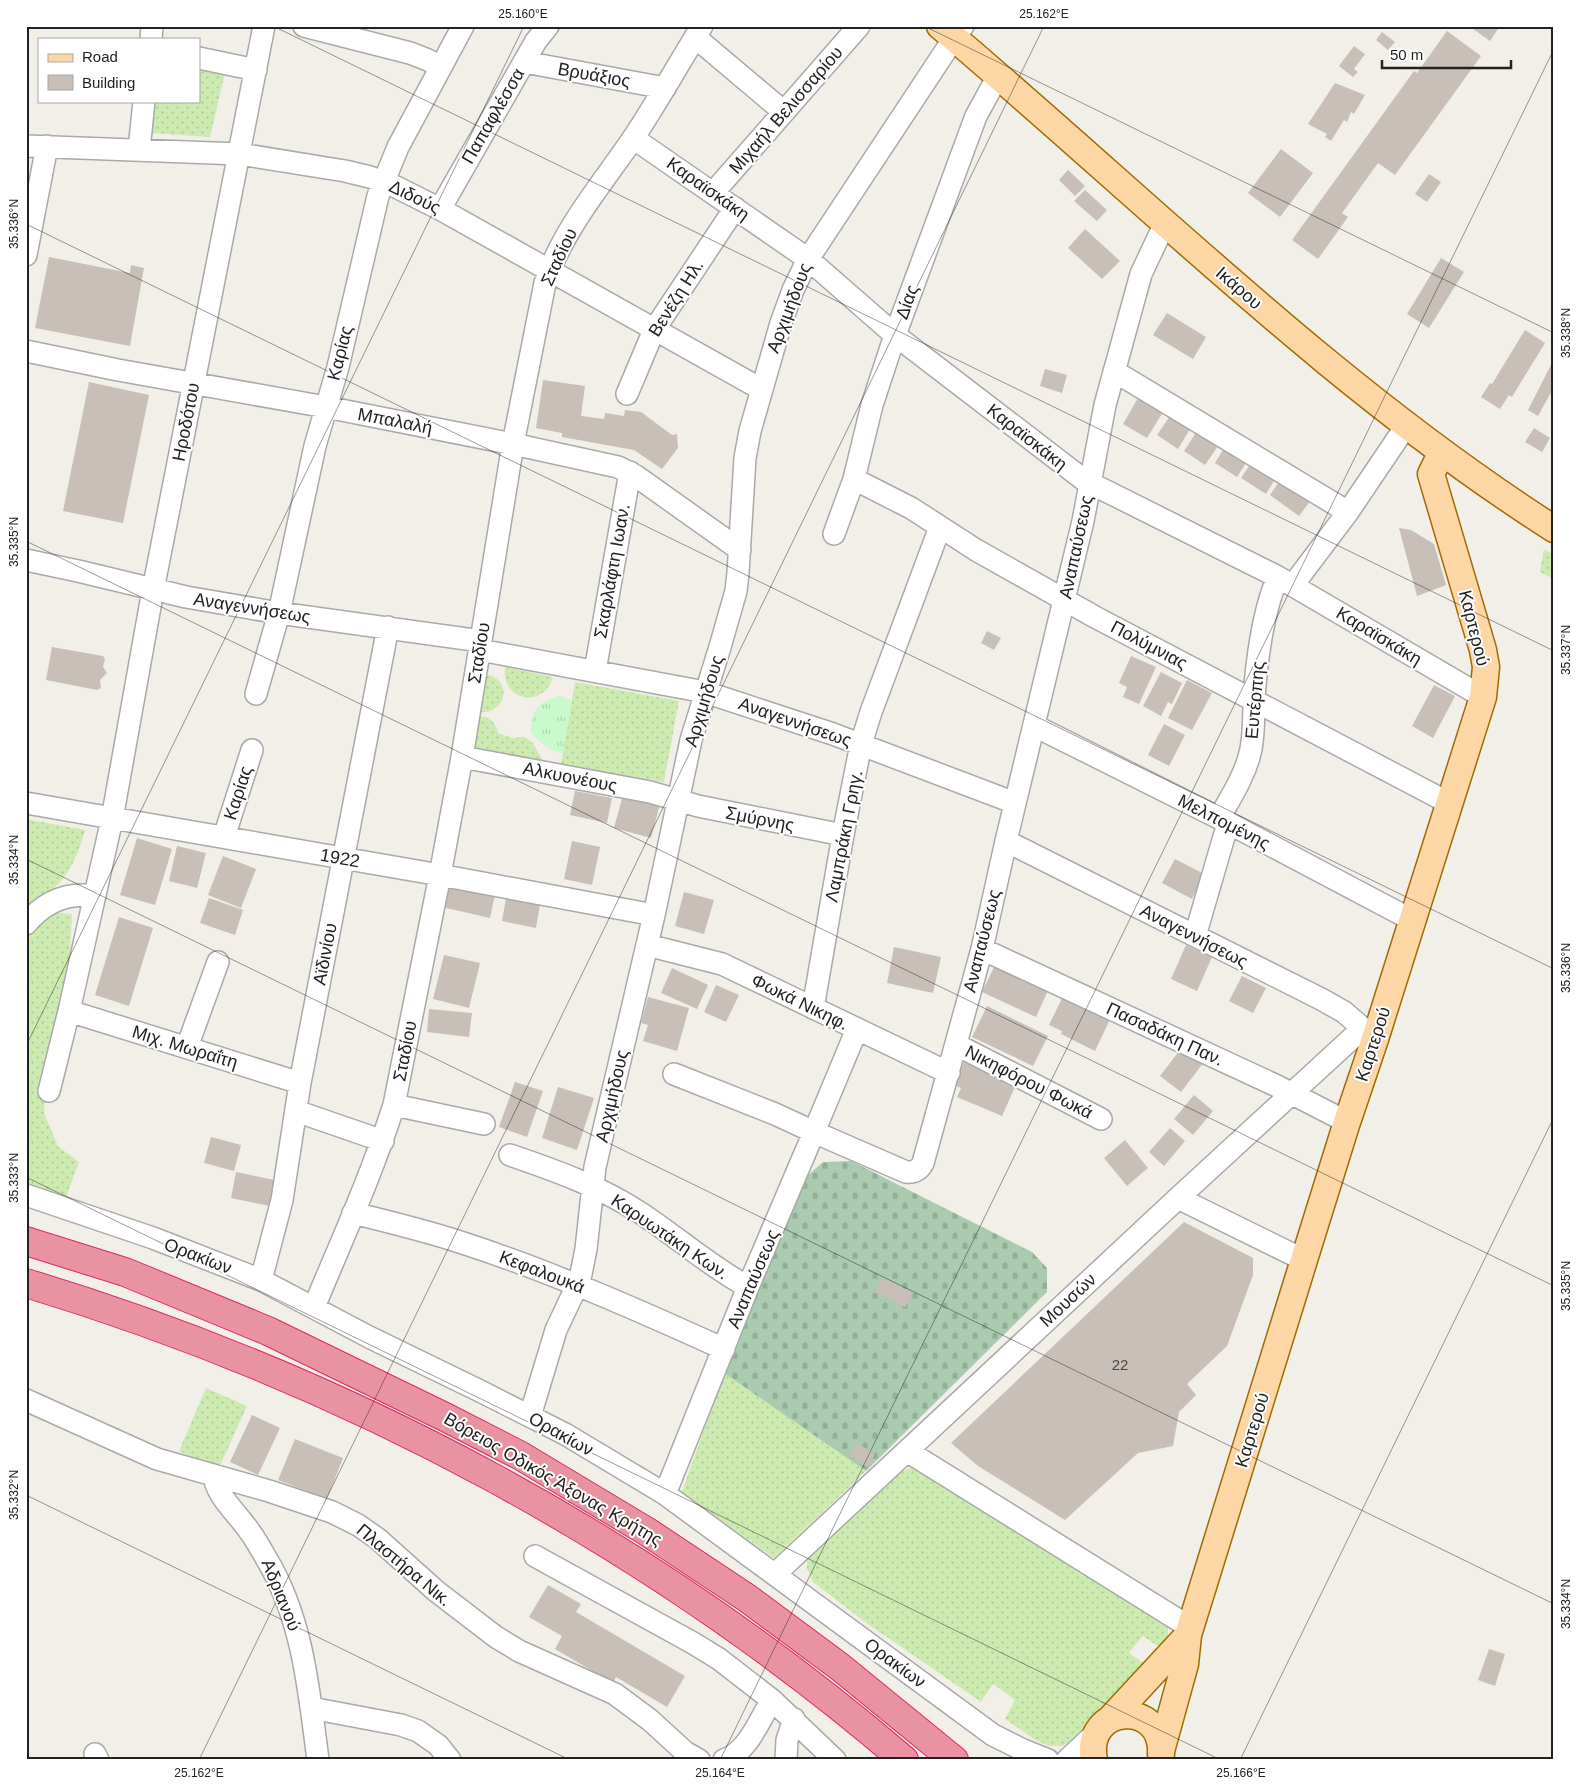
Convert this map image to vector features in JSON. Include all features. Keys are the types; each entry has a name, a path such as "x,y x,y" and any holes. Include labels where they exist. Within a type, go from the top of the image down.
{"highway":[{"name":"Βόρειος Οδικός Άξονας Κρήτης","path":"26,1241 125,1272 268,1332 445,1417 521,1456 646,1531 747,1598 840,1667 954,1760"},
{"name":"Βόρειος Οδικός Άξονας Κρήτης","path":"26,1283 142,1321 245,1359 346,1405 496,1479 566,1519 683,1593 772,1655 873,1733 904,1760"}],"main road":[{"name":"Ικάρου","path":"953,30 998,76 1311,351 1406,426 1554,529"},
{"name":"Καρτερού","path":"1160,1757 1185,1664 1190,1631 1347,1122 1369,1034 1412,920 1483,697 1486,667 1483,650 1431,474 1442,452"},
{"name":"Καρτερού","path":"1103,1726 1190,1631"},
{"path":"1094,1760 1093,1742 1103,1726 1128,1714 1146,1720 1158,1734 1160,1757"}],"street":[{"name":"Ηροδότου","path":"49,1091 112,818 153,590 264,26"},
{"path":"304,26 410,53 440,67"},
{"name":"Καρίας","path":"256,694 279,613 315,446 338,367 371,218 383,181 398,147 463,26"},
{"name":"Παπαφλέσσα","path":"440,209 536,41 548,26"},
{"name":"Μιχαήλ Βελισσαρίου","path":"713,193 858,26"},
{"name":"Αρχιμήδους","path":"530,1416 556,1330 578,1286 586,1249 595,1167 654,915 691,740 736,590 746,458 750,431 761,389 793,290 808,259 953,30"},
{"path":"699,32 784,112"},
{"name":"Σταδίου","path":"314,1307 383,1141 394,1105 462,757 513,444 540,304 550,269 582,212 633,138 699,32"},
{"path":"200,58 256,70"},
{"name":"Βρυάξιος","path":"524,62 665,88"},
{"name":"Δίας","path":"834,534 854,479 872,405 895,334 976,116 998,76"},
{"path":"139,150 144,102"},
{"name":"Καραϊσκάκη","path":"633,138 808,259 895,334 1075,474 1089,483 1286,581 1483,697"},
{"path":"26,256 37,146"},
{"name":"Διδούς","path":"37,146 240,154 345,171 383,181 440,209 550,269 654,330 761,389"},
{"name":"Βενέζη Ηλ.","path":"627,394 654,330 735,208"},
{"name":"Αναπαύσεως","path":"665,1494 748,1287 814,1132 891,1166 911,1172 920,1168 923,1163 982,949 1083,520 1101,421 1141,274 1165,223"},
{"name":"Μπαλαλή","path":"26,351 194,384 326,407 618,467 630,472 740,550"},
{"path":"1114,371 1348,512"},
{"name":"Ευτέρπης","path":"1194,936 1223,821 1250,754 1255,683 1272,589 1286,581 1348,512 1406,426"},
{"name":"Σκαρλάφτη Ιωαν.","path":"594,671 630,472"},
{"name":"Πολύμνιας","path":"854,479 911,508 976,550 1064,600 1449,803"},
{"name":"Λαμπράκη Γρηγ.","path":"813,1008 842,835 861,744 871,712 940,527"},
{"name":"Αναγεννήσεως","path":"26,560 186,597 279,613 388,627 480,645 594,671 705,692 779,715 861,744 1015,803"},
{"name":"Αϊδινίου","path":"261,1280 282,1200 300,1083 388,627"},
{"name":"Μελπομένης","path":"1035,726 1223,821 1412,920"},
{"name":"Καρίας","path":"224,837 252,750"},
{"name":"Αλκυονέους","path":"462,757 650,792 678,801"},
{"name":"Σμύρνης","path":"678,801 842,835"},
{"name":"1922","path":"26,803 440,875 654,915"},
{"name":"Αναγεννήσεως","path":"1006,841 1320,998 1344,1012 1369,1034"},
{"path":"26,924 36,913 54,901 77,895 95,896"},
{"name":"Φωκά Νικηφ.","path":"647,945 713,960 949,1073"},
{"name":"Πασαδάκη Παν.","path":"982,949 1291,1093 1347,1122"},
{"path":"187,1047 218,962"},
{"name":"Μιχ. Μωραΐτη","path":"69,1011 300,1083"},
{"path":"674,1074 775,1114 814,1132 857,1029"},
{"name":"Μουσών","path":"775,1574 1291,1093 1369,1034"},
{"name":"Νικηφόρου Φωκά","path":"957,1045 1101,1118"},
{"path":"394,1105 484,1124"},
{"path":"296,1111 383,1141"},
{"name":"Καρυωτάκη Κων.","path":"510,1155 562,1172 640,1212 722,1272 748,1287"},
{"name":"Ορακίων","path":"26,1195 153,1238 261,1280 384,1344 565,1434 665,1494 993,1735 1048,1760"},
{"path":"1178,1198 1304,1260"},
{"name":"Κεφαλουκά","path":"354,1213 452,1239 638,1310 724,1349"},
{"name":"Πλαστήρα Νικ.","path":"26,1400 158,1459 249,1484 313,1505 358,1525 378,1539 443,1597 496,1638 519,1651 615,1694 650,1720 685,1752 699,1760"},
{"path":"907,1450 1190,1631"},
{"name":"Αδριανού","path":"214,1475 216,1488 250,1532 267,1558 282,1587 296,1624 318,1760"},
{"path":"535,1556 707,1652 734,1670 794,1719 835,1760"},
{"path":"724,1760 737,1754 744,1747 772,1700"},
{"path":"311,1708 418,1730 438,1744 450,1760"},
{"path":"786,1760 787,1740 794,1719"},
{"path":"1067,1760 1103,1726"}],"green space":[{"path":"200,69 225,73 210,137 151,133 156,102 200,102"},
{"path":"1544,549 1554,555 1554,579 1540,572"},
{"path":"505,667 553,677 548,687 541,694 524,697 516,694 509,688"},
{"path":"485,674 494,677 500,682 503,696 501,703 495,708 488,712 478,712"},
{"path":"575,682 679,701 664,782 561,765"},
{"path":"560,696 572,700 563,754 546,746 531,733 532,719 537,708 547,700"},
{"path":"478,716 491,720 496,726 498,733 512,738 524,737 529,740 533,743 543,761 471,747"},
{"path":"26,819 85,830 76,857 64,877 48,894 26,911"},
{"path":"57,913 72,914 69,971 37,1088 45,1100 44,1113 58,1146 79,1162 65,1200 26,1188 26,940 48,916"},
{"path":"851,1161 1032,1252 1047,1268 1047,1292 866,1471 724,1373 807,1176 823,1162"},
{"path":"724,1373 866,1471 774,1558 682,1492"},
{"path":"206,1388 247,1406 218,1470 179,1451"},
{"path":"912,1467 1162,1621 1168,1628 1168,1637 1159,1647 1143,1636 1129,1653 1145,1664 1077,1737 1062,1746 1049,1746 1034,1739 1005,1719 1015,1700 993,1684 981,1702 865,1622 813,1582 807,1568 807,1561 815,1549 895,1475"}],"building":[{"path":"1474,26 1500,26 1490,41 1473,29"},
{"path":"1447,31 1481,56 1395,175 1378,163 1342,213 1348,217 1318,259 1292,240 1414,71 1417,73"},
{"path":"1382,32 1395,42 1388,50 1376,40"},
{"path":"1354,46 1365,54 1354,69 1358,72 1353,77 1339,66"},
{"path":"1335,83 1365,95 1354,114 1351,112 1347,122 1344,120 1331,141 1325,137 1327,134 1308,124"},
{"path":"1281,149 1313,173 1280,217 1248,193"},
{"path":"1068,170 1085,186 1075,196 1059,180"},
{"path":"1429,174 1441,182 1427,202 1415,194"},
{"path":"1085,190 1107,210 1097,221 1074,201"},
{"path":"1085,229 1120,261 1102,279 1068,248"},
{"path":"49,257 130,273 131,265 144,268 130,346 35,328"},
{"path":"1441,258 1464,272 1429,328 1407,314"},
{"path":"1167,313 1206,337 1193,359 1153,335"},
{"path":"1525,330 1545,343 1512,397 1509,395 1500,409 1481,397 1490,383 1492,384"},
{"path":"1554,359 1554,387 1538,416 1528,410"},
{"path":"1045,369 1067,375 1062,393 1040,386"},
{"path":"543,380 585,386 581,416 604,419 605,413 624,416 625,410 641,412 672,435 677,434 678,448 662,469 634,450 562,437 562,433 536,428"},
{"path":"89,382 149,395 123,523 63,511"},
{"path":"1138,398 1163,412 1147,438 1123,424"},
{"path":"1170,416 1190,429 1178,449 1157,435"},
{"path":"1534,428 1550,438 1542,452 1525,442"},
{"path":"1197,431 1218,446 1205,465 1184,451"},
{"path":"1226,445 1248,460 1237,477 1215,463"},
{"path":"1253,460 1277,476 1266,494 1241,478"},
{"path":"1281,479 1311,500 1299,516 1270,495"},
{"path":"1399,528 1411,530 1434,544 1446,585 1417,596"},
{"path":"987,631 1001,638 994,650 981,643"},
{"path":"52,647 103,656 105,659 103,667 107,673 100,680 101,688 97,690 46,680"},
{"path":"1131,656 1156,667 1139,704 1123,697 1127,687 1119,683"},
{"path":"1161,672 1182,683 1172,704 1168,702 1161,716 1143,706"},
{"path":"1187,680 1212,693 1192,730 1168,718"},
{"path":"1434,685 1455,696 1433,738 1412,726"},
{"path":"1164,724 1185,735 1169,766 1148,755"},
{"path":"575,791 612,798 607,823 570,815"},
{"path":"623,795 660,804 651,838 614,828"},
{"path":"137,838 172,849 155,905 120,895"},
{"path":"572,841 600,847 592,885 564,879"},
{"path":"177,846 206,853 197,888 169,881"},
{"path":"223,856 256,869 241,908 208,895"},
{"path":"1175,859 1204,874 1192,899 1162,883"},
{"path":"447,880 496,890 490,918 442,907"},
{"path":"684,892 714,900 704,934 675,926"},
{"path":"507,893 541,899 536,928 502,921"},
{"path":"209,898 243,910 235,935 200,923"},
{"path":"119,917 153,928 129,1006 95,995"},
{"path":"1186,945 1212,957 1197,991 1171,979"},
{"path":"894,947 941,957 933,993 887,983"},
{"path":"444,955 480,963 469,1008 433,999"},
{"path":"997,961 1050,986 1036,1017 982,992"},
{"path":"672,968 708,985 697,1009 661,993"},
{"path":"1242,976 1266,988 1253,1013 1229,1001"},
{"path":"716,985 739,995 726,1022 704,1012"},
{"path":"1066,990 1113,1013 1095,1051 1061,1034 1062,1031 1049,1025"},
{"path":"648,997 689,1008 677,1051 643,1041 648,1025 641,1023"},
{"path":"987,1006 1048,1036 1033,1066 972,1037"},
{"path":"429,1009 472,1013 469,1037 427,1032"},
{"path":"1183,1046 1204,1062 1181,1092 1160,1076"},
{"path":"966,1057 1018,1080 1002,1116 957,1097 961,1088 954,1085"},
{"path":"515,1082 543,1091 527,1137 499,1127"},
{"path":"558,1087 594,1098 577,1150 542,1138"},
{"path":"1194,1095 1213,1111 1193,1135 1174,1119"},
{"path":"1170,1128 1185,1141 1164,1166 1149,1152"},
{"path":"211,1137 241,1145 234,1171 204,1163"},
{"path":"1125,1140 1148,1168 1127,1186 1104,1158"},
{"path":"236,1172 279,1181 274,1207 231,1198"},
{"path":"1184,1222 1253,1258 1253,1275 1227,1346 1187,1384 1196,1395 1179,1412 1173,1446 1138,1453 1065,1520 978,1466 951,1443"},
{"path":"883,1278 913,1293 905,1307 875,1292"},
{"path":"252,1415 280,1428 258,1475 230,1462"},
{"path":"295,1439 343,1458 327,1499 278,1480"},
{"path":"857,1443 875,1454 867,1467 849,1455"},
{"path":"548,1585 581,1604 576,1612 685,1676 667,1707 616,1677 613,1683 555,1649 562,1636 529,1617"},
{"path":"1489,1649 1505,1654 1495,1686 1478,1680"}]}
